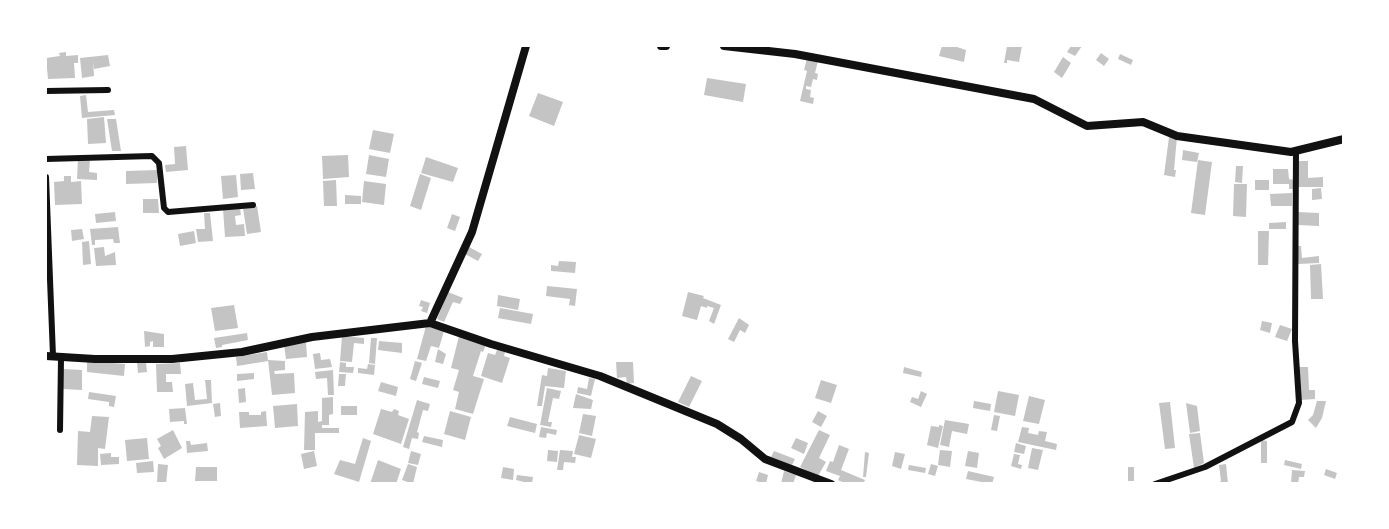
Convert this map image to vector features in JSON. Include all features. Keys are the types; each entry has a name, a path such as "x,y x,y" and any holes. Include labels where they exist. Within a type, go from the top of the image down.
{"street":[{"path":"430,323 472,232 526,46"},
{"path":"724,46 795,54 1034,99 1087,126 1143,122 1177,136 1291,152 1343,139"},
{"path":"46,91 108,89"},
{"path":"1154,484 1205,467 1292,422 1299,403 1295,341 1296,150"},
{"path":"46,159 152,156 159,163 164,208 168,212 253,205"},
{"path":"46,177 53,357 60,430"},
{"path":"53,357 172,359 242,352 312,337 430,323 600,376 717,424 765,459 831,484"}],"building":[{"path":"942,46 966,50 964,62 939,56"},
{"path":"1007,46 1022,46 1019,62 1007,60 1007,63 1004,63"},
{"path":"1071,46 1082,46 1075,56 1067,52"},
{"path":"66,52 66,56 78,55 78,63 74,63 75,78 48,79 46,58 60,56 59,53"},
{"path":"1101,53 1109,59 1104,66 1096,60"},
{"path":"1120,54 1133,60 1131,65 1118,59"},
{"path":"108,55 110,66 94,69 93,61 94,76 82,78 80,58"},
{"path":"1063,57 1071,63 1062,78 1054,72"},
{"path":"807,58 818,61 815,73 818,74 817,80 813,79 811,87 806,86 806,89 811,90 813,104 800,101"},
{"path":"707,78 746,84 743,102 704,95"},
{"path":"538,93 563,102 554,126 529,116"},
{"path":"86,95 88,112 114,110 115,115 82,118 80,96"},
{"path":"104,117 106,143 88,144 87,119"},
{"path":"107,119 116,119 121,151 112,151"},
{"path":"373,130 394,134 390,153 369,149"},
{"path":"1169,137 1177,137 1175,177 1164,175"},
{"path":"186,146 188,170 166,172 165,165 175,164 174,147"},
{"path":"1183,150 1199,153 1197,162 1182,160"},
{"path":"348,155 349,177 323,179 322,156"},
{"path":"369,155 389,159 386,177 366,174"},
{"path":"426,157 458,168 453,182 421,173"},
{"path":"78,159 90,160 89,172 97,173 97,180 77,179"},
{"path":"1198,160 1212,162 1205,215 1191,213"},
{"path":"1298,161 1308,161 1308,178 1323,177 1323,187 1298,187"},
{"path":"1236,166 1243,166 1242,183 1235,182"},
{"path":"1273,169 1288,169 1289,179 1294,180 1294,189 1289,189 1289,184 1273,184"},
{"path":"157,170 157,183 126,184 126,171"},
{"path":"253,173 255,189 241,190 240,174"},
{"path":"420,174 431,178 421,210 410,206"},
{"path":"236,175 238,197 223,199 221,176"},
{"path":"64,176 71,176 71,182 81,181 82,204 55,205 54,182 64,181"},
{"path":"336,180 337,206 324,206 323,181"},
{"path":"1255,180 1269,180 1269,190 1255,190"},
{"path":"364,181 386,184 384,205 362,202"},
{"path":"1234,184 1247,184 1246,217 1233,216"},
{"path":"1321,188 1322,199 1312,200 1312,189"},
{"path":"1292,193 1292,206 1271,206 1270,194"},
{"path":"345,195 361,196 361,204 345,204"},
{"path":"143,199 158,199 159,213 143,213"},
{"path":"257,206 261,232 247,234 243,208"},
{"path":"240,208 241,215 235,216 236,225 244,224 245,236 225,237 223,209"},
{"path":"115,212 116,221 96,223 95,214"},
{"path":"1297,212 1319,213 1319,226 1297,225"},
{"path":"204,213 210,213 213,241 198,242 196,229 205,229"},
{"path":"452,214 460,217 455,231 447,228"},
{"path":"1286,222 1286,229 1269,229 1269,223"},
{"path":"118,227 120,243 114,243 113,239 95,240 95,245 92,245 90,229"},
{"path":"82,229 84,239 72,241 71,230"},
{"path":"194,231 196,243 180,246 178,234"},
{"path":"1258,231 1269,231 1268,265 1258,265"},
{"path":"89,241 91,264 83,265 82,242"},
{"path":"1297,246 1301,246 1302,258 1319,256 1319,263 1298,264"},
{"path":"104,247 105,256 115,252 116,265 96,266 94,248"},
{"path":"469,247 482,254 478,261 465,254"},
{"path":"559,261 576,262 575,273 551,271 551,265 558,266"},
{"path":"1321,264 1323,299 1311,299 1310,265"},
{"path":"547,286 577,289 575,306 569,305 570,299 546,296"},
{"path":"448,292 463,298 460,304 453,302 444,322 437,319"},
{"path":"688,292 704,296 703,298 721,305 714,324 709,321 714,308 707,306 701,306 697,320 682,316"},
{"path":"498,295 520,299 518,310 497,306"},
{"path":"421,300 430,303 427,313 421,311"},
{"path":"234,305 238,328 215,331 211,308"},
{"path":"500,308 533,314 531,324 498,318"},
{"path":"739,318 749,325 745,333 740,330 734,342 728,339"},
{"path":"1262,321 1272,323 1270,333 1260,330"},
{"path":"1280,325 1292,329 1287,341 1275,337"},
{"path":"426,326 444,331 439,348 431,346 426,361 417,359"},
{"path":"144,331 164,334 164,347 153,347 153,341 150,346 145,347"},
{"path":"247,333 248,340 216,348 214,338"},
{"path":"342,336 364,338 364,344 354,343 352,362 340,361"},
{"path":"459,336 486,344 473,376 484,379 473,414 455,409 459,392 453,390 459,370 451,368"},
{"path":"371,338 377,338 375,364 369,363"},
{"path":"379,341 402,343 402,353 378,350"},
{"path":"306,342 307,357 286,359 284,344"},
{"path":"438,349 446,354 443,364 435,362"},
{"path":"497,350 505,352 504,356 510,358 502,383 481,376 488,353 495,355"},
{"path":"267,352 268,361 237,366 236,357"},
{"path":"320,353 321,360 330,359 332,367 315,369 313,354"},
{"path":"268,360 285,361 285,370 274,371 275,374 294,373 295,393 272,395"},
{"path":"87,361 125,364 124,376 87,372"},
{"path":"415,361 422,363 416,381 410,379"},
{"path":"137,362 146,362 147,372 138,373"},
{"path":"340,362 346,363 346,367 354,367 353,373 339,372"},
{"path":"616,362 633,362 634,383 627,384 626,377 617,378"},
{"path":"180,363 181,374 166,374 166,382 172,382 173,392 157,392 156,364"},
{"path":"368,364 375,365 374,375 358,373 358,368 367,369"},
{"path":"904,367 922,372 921,377 903,373"},
{"path":"1299,367 1308,367 1309,390 1315,390 1315,399 1300,400"},
{"path":"548,368 566,371 564,388 545,386 542,406 537,406 542,375 547,376"},
{"path":"63,369 82,370 82,390 63,389"},
{"path":"333,370 334,395 328,395 327,378 316,379 315,372"},
{"path":"254,373 254,379 237,381 237,374"},
{"path":"339,374 346,374 345,386 338,386"},
{"path":"691,376 702,381 689,407 678,402"},
{"path":"424,377 440,381 438,388 422,384"},
{"path":"589,378 595,379 591,396 577,393 578,387 587,389"},
{"path":"205,380 211,380 212,403 187,406 185,384 193,383 195,400 207,399"},
{"path":"821,380 837,385 831,403 815,398"},
{"path":"381,382 398,387 396,396 378,391"},
{"path":"245,388 246,402 239,403 238,389"},
{"path":"547,388 561,391 559,399 553,398 548,422 552,422 551,427 540,425"},
{"path":"921,391 927,394 921,407 910,402 912,397 918,399"},
{"path":"998,391 1019,395 1015,416 994,412"},
{"path":"89,392 116,396 114,407 109,406 109,402 88,399"},
{"path":"576,394 593,400 591,409 573,408"},
{"path":"1029,396 1045,400 1039,424 1023,421"},
{"path":"333,397 333,414 329,415 329,425 322,425 322,428 339,428 339,433 315,433 315,450 304,450 305,412 318,411 318,422 322,421 322,398"},
{"path":"417,400 430,404 428,411 423,410 417,432 418,439 412,438 409,449 403,447"},
{"path":"974,401 991,404 990,411 973,408"},
{"path":"1317,401 1326,401 1322,418 1316,428 1308,420 1313,415"},
{"path":"1170,402 1175,448 1165,449 1159,403"},
{"path":"220,403 221,416 215,417 213,404"},
{"path":"1186,403 1197,406 1200,431 1190,433"},
{"path":"297,404 298,426 275,428 273,406"},
{"path":"341,406 357,406 357,415 341,415"},
{"path":"185,408 187,424 184,424 184,421 170,422 169,409"},
{"path":"381,409 392,412 394,409 399,411 398,415 409,419 401,444 373,434"},
{"path":"266,411 267,426 240,428 239,412 261,415 261,412"},
{"path":"450,411 471,417 465,440 444,434"},
{"path":"818,411 827,416 821,427 812,422"},
{"path":"583,414 596,416 592,436 579,433"},
{"path":"994,415 1000,416 997,431 991,430"},
{"path":"92,416 109,417 105,449 98,448 98,466 77,465 78,431 90,432"},
{"path":"510,417 537,424 535,433 507,426"},
{"path":"945,420 969,424 967,434 952,431 949,447 940,445"},
{"path":"931,426 943,426 938,448 927,445"},
{"path":"541,427 557,430 556,435 547,433 546,438 539,437"},
{"path":"1022,427 1029,428 1028,433 1038,435 1039,431 1047,432 1045,441 1057,444 1056,450 1018,442"},
{"path":"173,430 182,448 164,459 157,439"},
{"path":"819,430 830,435 819,458 826,462 818,476 800,467"},
{"path":"1200,433 1204,463 1194,468 1189,434"},
{"path":"579,435 596,439 591,458 574,454"},
{"path":"424,436 443,440 442,447 422,442"},
{"path":"147,438 149,459 127,461 125,440"},
{"path":"363,438 371,441 359,482 334,474 340,460 355,464"},
{"path":"796,438 808,443 804,454 791,448"},
{"path":"1261,440 1267,441 1267,463 1261,463"},
{"path":"186,441 190,441 191,445 207,443 208,451 187,453"},
{"path":"1016,443 1026,446 1024,454 1014,452"},
{"path":"839,445 849,449 841,470 865,480 863,484 846,484 838,480 840,476 826,471 830,461 833,462"},
{"path":"1032,448 1043,450 1038,470 1028,468"},
{"path":"548,450 558,451 557,462 547,461"},
{"path":"560,450 573,451 572,457 576,457 575,463 564,462 563,470 557,470"},
{"path":"940,450 952,451 950,467 938,465"},
{"path":"314,451 317,466 304,469 301,454"},
{"path":"411,451 421,454 418,465 408,463"},
{"path":"774,451 795,459 792,465 771,457"},
{"path":"968,451 979,453 977,468 965,466"},
{"path":"865,452 869,453 866,477 863,477"},
{"path":"895,452 905,454 901,469 892,466"},
{"path":"111,453 111,457 119,457 119,464 101,465 100,454"},
{"path":"1014,454 1020,455 1018,464 1022,465 1021,469 1011,466"},
{"path":"378,460 401,469 396,484 370,484"},
{"path":"1285,460 1302,464 1301,469 1284,465"},
{"path":"153,461 154,472 137,473 136,463"},
{"path":"158,464 168,465 166,484 157,483"},
{"path":"408,464 417,467 413,484 402,480"},
{"path":"931,464 938,466 935,476 928,474"},
{"path":"1226,464 1228,484 1216,484 1221,481 1219,465"},
{"path":"909,465 926,468 925,473 908,470"},
{"path":"196,467 217,467 217,481 195,481"},
{"path":"503,467 514,469 513,480 501,478"},
{"path":"1128,467 1134,467 1134,481 1128,481"},
{"path":"1326,469 1337,473 1335,479 1324,475"},
{"path":"1292,470 1305,471 1304,477 1299,477 1298,484 1291,484"},
{"path":"784,471 796,475 793,484 781,484"},
{"path":"968,471 994,477 992,484 966,479"},
{"path":"759,472 768,475 766,484 756,481"},
{"path":"517,475 533,477 532,484 516,480"}]}
